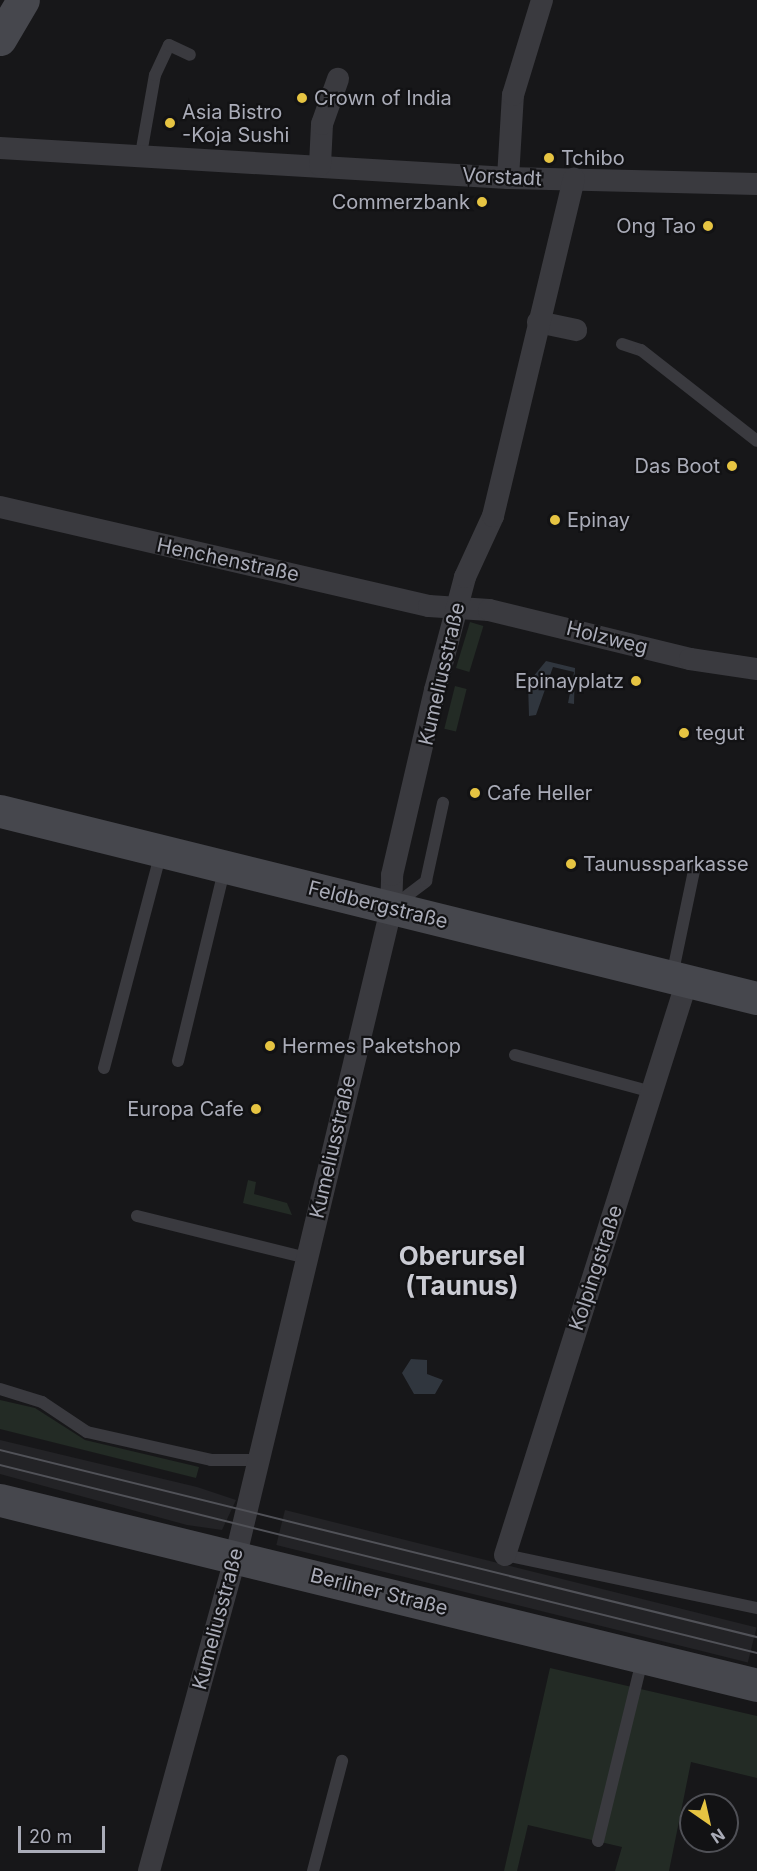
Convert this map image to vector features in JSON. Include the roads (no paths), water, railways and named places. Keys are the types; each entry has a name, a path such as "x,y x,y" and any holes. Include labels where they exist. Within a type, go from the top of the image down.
{"street":[{"path":"0,39 23,0"},
{"path":"508,178 513,95 542,0"},
{"path":"320,165 322,124 338,79"},
{"name":"Vorstadt","path":"0,148 141,154 508,178 757,184"},
{"name":"Kumeliusstraße","path":"149,1871 235,1559 390,909 392,875 456,611 493,516 574,179"},
{"path":"538,322 576,330"},
{"name":"Henchenstraße","path":"0,507 456,611"},
{"name":"Holzweg","path":"456,611 489,610 700,662 757,669"},
{"name":"Feldbergstraße","path":"0,811 757,998"},
{"name":"Kolpingstraße","path":"505,1555 652,1092 679,980"},
{"name":"Berliner Straße","path":"0,1500 757,1685"}],"lane":[{"path":"141,154 155,75 169,45 190,55"},
{"path":"622,344 641,350 757,441"},
{"path":"390,909 426,881 443,803"},
{"path":"104,1068 162,851"},
{"path":"178,1061 225,866"},
{"path":"679,980 694,871"},
{"path":"515,1055 652,1092"},
{"path":"137,1216 307,1258"},
{"path":"0,1389 42,1402 87,1432 211,1460 259,1460"},
{"path":"505,1555 757,1608"},
{"path":"598,1841 644,1656"},
{"path":"313,1871 342,1761"}],"tram line":[{"path":"0,1450 757,1637"},
{"path":"0,1465 757,1653"}],"place":[{"name":"Crown of India","path":"302,98"},
{"name":"Asia Bistro -Koja Sushi","path":"170,123"},
{"name":"Tchibo","path":"549,158"},
{"name":"Commerzbank","path":"482,202"},
{"name":"Ong Tao","path":"708,226"},
{"name":"Das Boot","path":"732,466"},
{"name":"Epinay","path":"555,520"},
{"name":"Epinayplatz","path":"636,681"},
{"name":"tegut","path":"684,733"},
{"name":"Cafe Heller","path":"475,793"},
{"name":"Taunussparkasse","path":"571,864"},
{"name":"Hermes Paketshop","path":"270,1046"},
{"name":"Europa Cafe","path":"256,1109"}],"district":[{"name":"Oberursel (Taunus)","path":"462,1271"}]}
